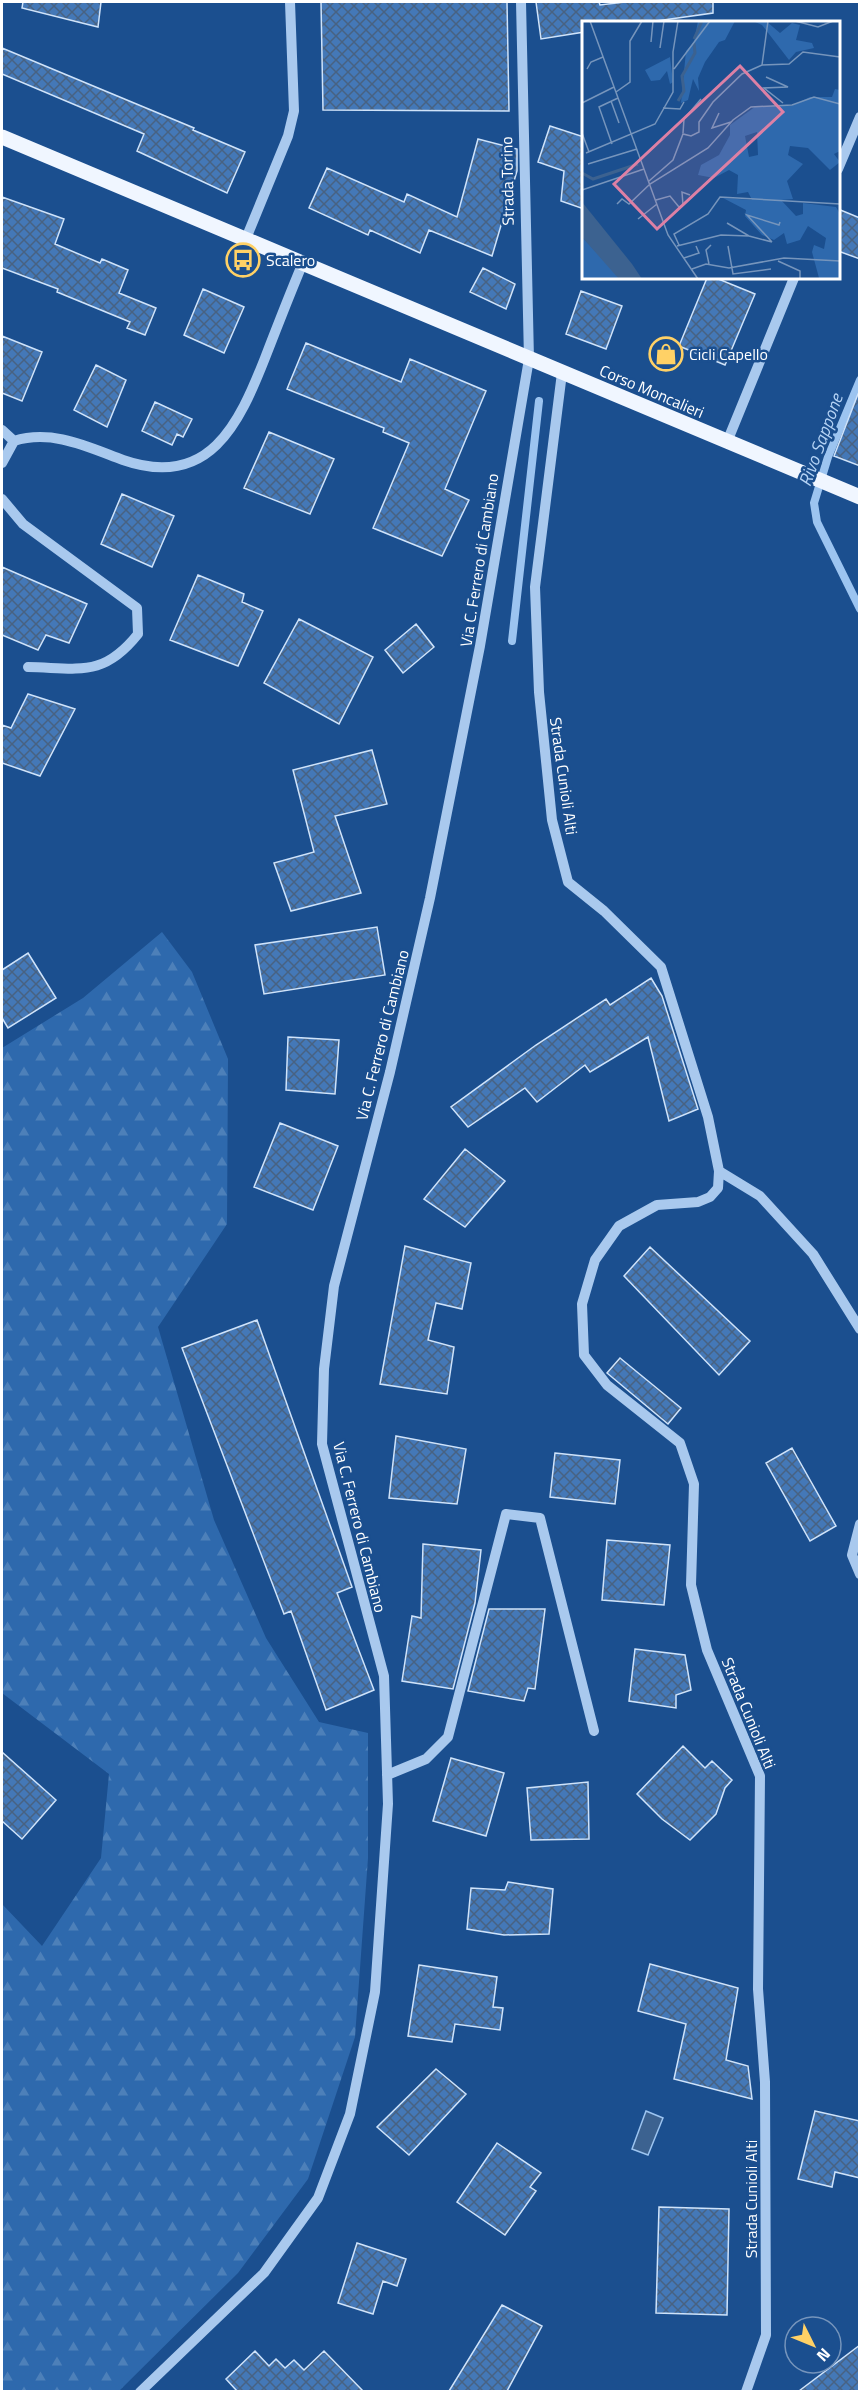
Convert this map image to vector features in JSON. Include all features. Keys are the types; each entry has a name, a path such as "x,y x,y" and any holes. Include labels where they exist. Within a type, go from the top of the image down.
{"main road":[{"path":"2,137 562,373"},
{"name":"Corso Moncalieri","path":"562,373 860,497"}],"street":[{"path":"245,241 288,136 294,111 290,2"},
{"name":"Strada Torino","path":"521,2 529,359"},
{"path":"840,164 860,117"},
{"path":"2,463 14,441 30,436 78,441 126,461 160,467 187,464 212,450 228,435 249,398 302,265"},
{"path":"728,442 795,279"},
{"name":"Via C. Ferrero di Cambiano","path":"140,2391 264,2273 318,2198 350,2114 375,1992 388,1804 384,1676 322,1444 324,1369 334,1286 390,1072 430,898 480,646 529,359"},
{"name":"Strada Cunioli Alti","path":"562,373 535,587 539,692 552,820 568,882 604,911 661,967 708,1117 719,1171 718,1188 710,1197 698,1202 657,1205 619,1226 595,1260 582,1304 584,1355 607,1385 680,1443 694,1484 691,1585 707,1650 739,1720 760,1776 758,1989 765,2082 766,2335 746,2391"},
{"path":"2,430 14,441"},
{"path":"2,499 23,524 137,608 138,634 121,655 93,668 28,667"},
{"path":"719,1171 760,1196 813,1254 860,1329"},
{"path":"387,1774 426,1759 448,1737 506,1514 540,1518 594,1731"},
{"path":"860,1524 852,1555 860,1574"}],"green space":[{"path":"162,932 192,972 228,1059 227,1224 158,1327 214,1520 266,1638 319,1722 368,1733 368,1858 355,2037 308,2179 238,2273 119,2391 2,2391 2,1904 42,1946 101,1858 109,1774 2,1693 2,1048 83,998"}],"shaded area":[{"path":"646,2111 663,2118 648,2155 632,2149"}],"building":[{"path":"23,2 101,2 98,27 22,8"},
{"path":"321,2 507,2 509,111 323,110"},
{"path":"536,2 599,2 600,5 625,2 713,2 713,13 656,21 582,21 582,32 541,39"},
{"path":"2,48 194,128 193,130 245,152 227,193 137,151 144,134 2,74"},
{"path":"550,126 582,136 582,208 561,201 564,171 538,162"},
{"path":"478,139 517,149 517,171 492,256 429,230 420,253 370,230 368,235 309,208 327,168 404,202 407,194 457,217"},
{"path":"2,197 64,219 55,244 100,263 102,259 128,270 119,293 156,308 145,335 127,328 130,322 57,292 58,289 2,268"},
{"path":"840,210 860,218 860,259 840,252"},
{"path":"483,268 515,284 506,309 470,292"},
{"path":"707,279 718,279 755,294 725,365 679,346"},
{"path":"203,289 244,307 224,353 184,335"},
{"path":"581,291 622,306 606,349 566,334"},
{"path":"2,336 42,352 22,401 2,393"},
{"path":"306,343 401,382 410,359 486,391 445,489 469,500 442,556 373,528 409,443 383,432 384,428 287,389"},
{"path":"96,365 126,380 107,427 74,410"},
{"path":"858,394 860,394 860,466 834,456"},
{"path":"155,402 192,419 183,437 177,434 172,445 142,431"},
{"path":"269,432 334,459 310,514 244,488"},
{"path":"122,494 174,516 152,567 101,544"},
{"path":"2,567 87,604 69,643 46,635 38,650 2,635"},
{"path":"198,575 244,594 242,602 263,611 238,666 170,640"},
{"path":"299,619 373,657 339,724 264,683"},
{"path":"416,624 434,647 403,673 385,650"},
{"path":"28,694 75,709 40,776 2,763 2,725 11,728"},
{"path":"372,750 387,804 335,816 361,893 291,911 274,863 314,852 293,770"},
{"path":"377,927 385,975 264,994 255,945"},
{"path":"28,953 56,998 8,1028 2,1018 2,970"},
{"path":"651,978 662,996 698,1109 669,1121 648,1037 590,1072 585,1065 537,1102 525,1088 468,1127 451,1107 536,1045 606,999 610,1005"},
{"path":"288,1037 339,1040 335,1094 286,1090"},
{"path":"280,1123 338,1146 313,1210 254,1187"},
{"path":"465,1149 505,1181 465,1227 424,1199"},
{"path":"405,1246 471,1263 462,1309 436,1303 428,1340 454,1347 447,1394 380,1384"},
{"path":"650,1247 750,1341 719,1375 624,1276"},
{"path":"257,1320 352,1587 337,1593 374,1690 326,1710 291,1611 284,1614 182,1348"},
{"path":"620,1358 681,1408 668,1424 607,1373"},
{"path":"396,1436 466,1449 457,1504 389,1498"},
{"path":"792,1448 836,1526 810,1541 766,1463"},
{"path":"555,1453 620,1460 615,1504 550,1497"},
{"path":"607,1540 670,1545 664,1605 602,1600"},
{"path":"423,1544 481,1550 475,1603 453,1689 402,1681 412,1616 421,1618"},
{"path":"489,1609 545,1609 535,1689 528,1688 524,1701 468,1691"},
{"path":"635,1649 685,1655 691,1690 676,1695 676,1708 629,1701"},
{"path":"683,1746 705,1768 712,1761 732,1780 725,1788 716,1814 690,1840 662,1819 637,1794"},
{"path":"2,1752 56,1800 22,1839 2,1821"},
{"path":"451,1758 504,1773 486,1836 433,1821"},
{"path":"588,1782 589,1839 531,1840 527,1788"},
{"path":"508,1882 553,1889 549,1934 504,1935 467,1929 471,1888 505,1890"},
{"path":"650,1964 738,1988 726,2060 748,2066 752,2099 674,2079 686,2024 638,2011"},
{"path":"419,1965 497,1977 493,2007 503,2008 500,2030 455,2024 452,2042 408,2036"},
{"path":"436,2069 466,2094 409,2155 377,2127"},
{"path":"815,2111 860,2121 860,2178 835,2172 832,2187 798,2179"},
{"path":"497,2143 541,2173 530,2187 536,2191 505,2235 457,2202"},
{"path":"659,2207 729,2209 727,2315 656,2313"},
{"path":"357,2243 406,2259 397,2286 383,2281 373,2314 338,2303"},
{"path":"502,2305 542,2326 507,2391 449,2391"},
{"path":"860,2345 860,2391 799,2391 820,2375 843,2375 843,2358"},
{"path":"255,2351 269,2366 276,2359 285,2368 294,2360 304,2370 324,2351 363,2391 237,2391 226,2379"}],"waterway":[{"name":"Rivo Sappone","path":"860,380 828,457 814,503 817,522 860,609"},
{"path":"512,641 539,401"}],"place":[{"name":"Scalero","path":"243,260"},
{"name":"Cicli Capello","path":"666,354"}]}
